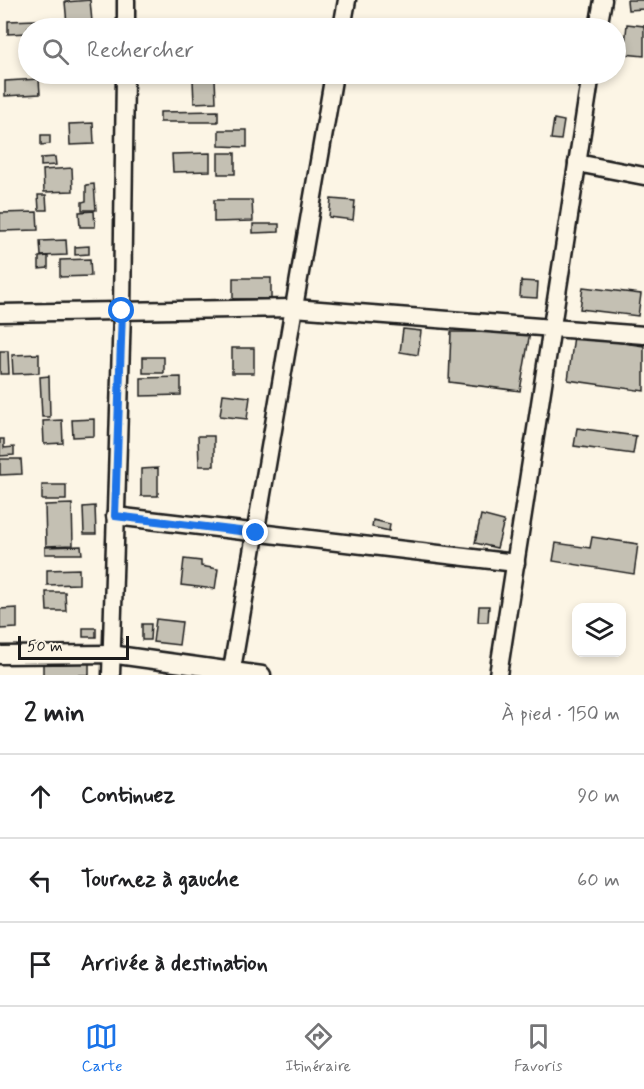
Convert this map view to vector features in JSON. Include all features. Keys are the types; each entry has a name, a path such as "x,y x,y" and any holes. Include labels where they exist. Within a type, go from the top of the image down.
{"street":[{"path":"126,0 126,18"},
{"path":"344,18 347,0"},
{"path":"600,18 603,0"},
{"path":"111,675 122,311 125,84"},
{"path":"232,673 332,84"},
{"path":"498,675 589,84"},
{"path":"577,163 644,176"},
{"path":"0,313 294,308 644,335"},
{"path":"115,516 516,564"},
{"path":"0,655 110,654 232,673 262,675"}],"building":[{"path":"90,0 92,18 66,18 65,2"},
{"path":"627,0 644,0 644,9 628,10"},
{"path":"8,21 18,21 18,34 8,34"},
{"path":"627,24 644,26 644,56 626,54"},
{"path":"18,80 18,84 39,84 40,94 5,96 5,81"},
{"path":"193,84 215,84 216,102 194,103"},
{"path":"218,111 218,122 160,122 160,112"},
{"path":"554,119 564,121 561,140 551,139"},
{"path":"93,123 94,144 70,145 69,124"},
{"path":"219,130 247,130 247,147 219,146"},
{"path":"41,135 50,135 50,144 41,145"},
{"path":"210,153 210,171 173,172 172,154"},
{"path":"218,153 235,153 235,174 218,174"},
{"path":"55,157 56,165 41,166 41,158"},
{"path":"72,168 73,191 44,192 43,170"},
{"path":"94,184 96,210 82,210 82,202 86,201 86,185"},
{"path":"38,195 46,195 47,210 39,210"},
{"path":"331,199 355,201 353,220 329,217"},
{"path":"214,200 252,200 253,221 214,222"},
{"path":"94,211 95,227 80,227 79,212"},
{"path":"37,212 38,230 0,231 0,213"},
{"path":"253,224 279,224 279,232 253,233"},
{"path":"66,240 67,255 41,256 40,241"},
{"path":"89,246 89,254 75,255 75,247"},
{"path":"48,256 48,268 39,269 39,257"},
{"path":"90,259 91,276 60,277 60,260"},
{"path":"233,278 271,278 271,299 233,299"},
{"path":"521,281 538,282 537,298 520,297"},
{"path":"583,287 641,294 638,316 580,309"},
{"path":"403,329 421,331 418,355 400,352"},
{"path":"451,332 530,332 520,391 449,382"},
{"path":"574,336 644,346 644,391 568,380"},
{"path":"232,348 254,348 254,373 232,373"},
{"path":"0,351 8,351 9,374 0,374"},
{"path":"39,354 39,373 13,374 12,355"},
{"path":"143,357 164,357 164,373 143,373"},
{"path":"49,376 50,417 42,417 40,377"},
{"path":"181,377 181,395 141,396 141,378"},
{"path":"223,394 250,397 247,419 220,416"},
{"path":"94,419 94,436 73,437 72,420"},
{"path":"62,420 63,443 44,444 43,421"},
{"path":"577,428 636,436 633,454 574,446"},
{"path":"198,436 214,436 214,466 199,466"},
{"path":"0,439 4,439 4,448 14,447 14,455 0,456"},
{"path":"0,459 21,459 22,474 0,475"},
{"path":"158,468 158,496 141,496 141,469"},
{"path":"42,485 66,485 66,500 42,500"},
{"path":"72,504 73,545 46,546 45,505"},
{"path":"95,506 96,534 84,534 83,507"},
{"path":"481,515 504,521 497,548 475,543"},
{"path":"373,520 390,524 389,531 372,527"},
{"path":"592,537 638,544 634,574 553,561 556,543 590,548"},
{"path":"81,546 82,554 45,554 45,547"},
{"path":"184,559 201,561 201,566 218,569 215,589 181,585"},
{"path":"79,569 79,584 47,585 47,570"},
{"path":"46,592 65,592 66,611 47,611"},
{"path":"479,606 489,606 488,622 478,622"},
{"path":"17,608 17,628 0,629 0,609"},
{"path":"156,619 182,622 179,645 153,642"},
{"path":"142,624 151,624 150,640 142,640"},
{"path":"83,628 96,628 96,637 83,637"},
{"path":"89,663 89,675 43,675 43,664"}],"route":[{"path":"122,311 115,516 256,533"}]}
